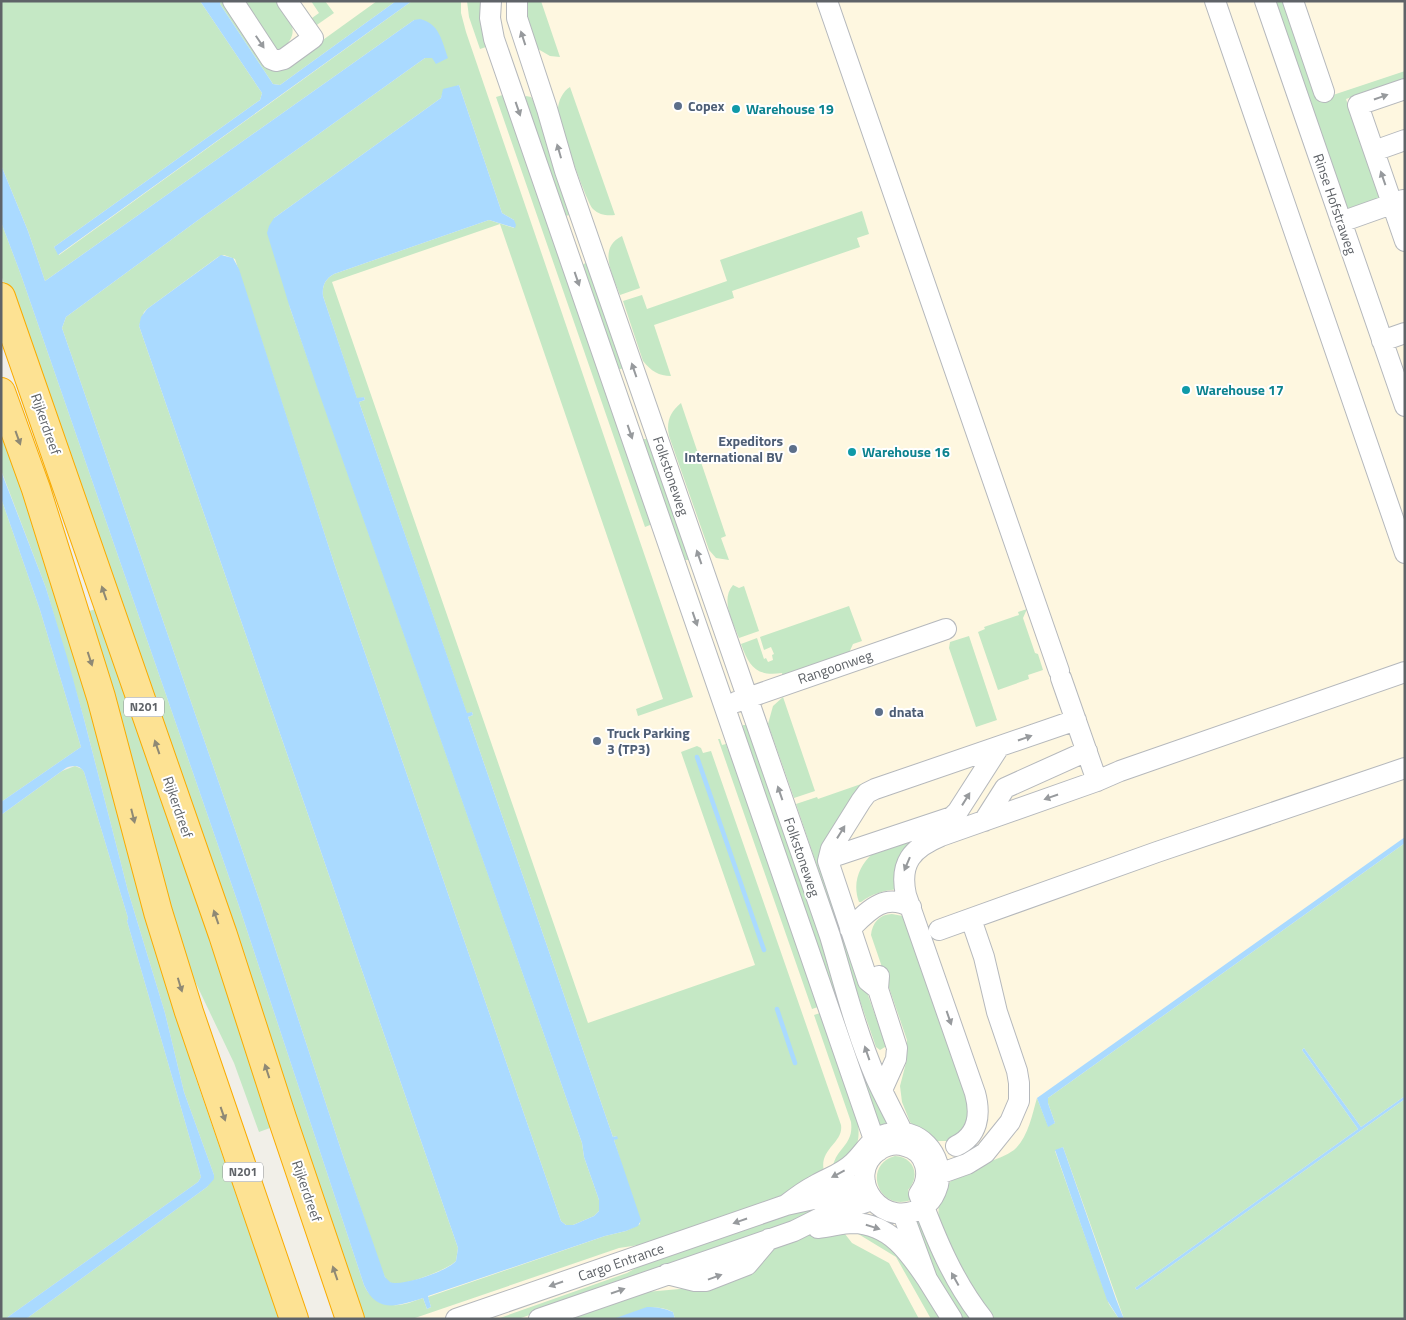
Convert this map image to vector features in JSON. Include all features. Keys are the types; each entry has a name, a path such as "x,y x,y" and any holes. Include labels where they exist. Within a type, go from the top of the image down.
{"highway":[{"name":"Rijkerdreef","path":"1,297 223,935 350,1319"},
{"name":"N201","path":"1,392 36,488 102,697 158,912 188,1012 294,1319"}],"street":[{"path":"233,1 271,59 276,62 284,59 313,38 287,1"},
{"name":"Folkstoneweg","path":"491,1 490,18 493,34 509,82 876,1145"},
{"name":"Folkstoneweg","path":"516,1 517,18 565,171 830,936 844,985 872,1068 903,1133"},
{"path":"827,1 1097,781"},
{"path":"1215,1 1405,553"},
{"name":"Rinse Hofstraweg","path":"1265,1 1405,406"},
{"path":"1293,1 1324,92"},
{"path":"509,82 535,74"},
{"path":"1405,89 1358,105 1374,151 1398,202 1405,241"},
{"path":"1374,151 1405,140"},
{"path":"1341,222 1398,202"},
{"path":"566,245 588,237"},
{"path":"1382,341 1405,333"},
{"path":"622,408 644,401"},
{"path":"684,588 707,580"},
{"name":"Rangoonweg","path":"724,706 946,629"},
{"path":"956,1146 966,1140 976,1127 978,1115 977,1100 906,895 904,869 910,856 920,846 933,839 1097,781 1120,771 1405,672"},
{"path":"882,1090 895,1062 897,1048 878,989 868,981 855,924 837,890 829,867 828,858 831,848 859,803 870,790 1076,720"},
{"path":"828,858 952,817 960,809 999,747"},
{"path":"984,821 1005,788 1087,750"},
{"path":"939,930 1157,852 1405,768"},
{"path":"855,924 874,907 886,902 898,902 911,907"},
{"path":"939,1174 983,1156 1007,1126 1018,1107 1020,1093 1017,1071 997,1012 984,957 971,919"},
{"path":"934,1154 998,1132 1007,1126"},
{"path":"890,1133 903,1133 921,1140 934,1154 939,1174 936,1193 931,1201 914,1212 903,1214 890,1213 882,1209 869,1191 868,1164 876,1145 890,1133"},
{"name":"Cargo Entrance","path":"786,1205 814,1186 847,1169 868,1145 876,1145"},
{"path":"876,1145 901,1145 912,1148 918,1153 926,1167 927,1175 925,1185 919,1194 948,1264 964,1293 983,1319"},
{"name":"Cargo Entrance","path":"456,1319 786,1205 818,1198 869,1191"},
{"name":"Cargo Entrance","path":"539,1319 794,1231 869,1191"},
{"path":"903,1214 927,1280 952,1319"},
{"name":"Cargo Entrance","path":"794,1231 853,1223 885,1231 910,1253 927,1280"}],"shaded area":[{"path":"1,1 1405,1 1405,1319 399,1319 344,1159 259,899 40,265 1,165"}],"green space":[{"path":"1,1 200,1 262,93 260,100 54,247 59,255 412,1 461,1 461,13 466,32 693,697 638,716 636,709 663,699 500,224 332,282 588,1023 755,965 681,752 697,746 701,748 703,753 711,751 841,1125 841,1132 824,1159 825,1175 774,1200 652,1243 619,1248 412,1319 365,1319 357,1307 226,900 207,846 202,838 1,275 1,222 239,906 364,1285 371,1295 383,1302 400,1305 423,1298 427,1309 431,1307 428,1297 605,1236 626,1231 640,1224 614,1140 617,1136 613,1137 468,717 473,715 472,712 467,714 359,402 365,400 364,397 357,399 323,296 325,283 334,274 489,220 514,228 514,220 502,213 459,85 443,92 441,98 274,218 290,308 582,1143 584,1157 599,1200 599,1211 594,1216 573,1225 566,1225 561,1221 336,569 235,259 224,255 218,257 147,309 139,326 458,1248 456,1261 444,1269 425,1277 396,1284 388,1281 382,1271 259,899 62,328 66,317 201,218 425,58 432,58 414,20 45,281 28,231 1,165"},
{"path":"221,1 229,1 284,68 377,1 396,1 280,85 273,84 220,4"},
{"path":"238,1 282,1 293,28 286,45 279,51 276,50"},
{"path":"291,1 300,1 312,18 319,13 311,1 325,1 334,13 311,29"},
{"path":"467,1 485,1 489,46 480,49 469,17"},
{"path":"523,1 541,1 560,57 550,56 538,49 521,7"},
{"path":"1275,1 1284,1 1318,100 1405,71 1405,79 1346,99 1380,198 1347,209"},
{"path":"570,87 615,215 603,215 593,209 573,161 562,129 558,110 561,97"},
{"path":"506,94 655,523 645,527 496,97"},
{"path":"526,96 531,97 533,100 571,208 570,215 565,216 524,98"},
{"path":"862,211 869,234 857,238 860,247 732,291 734,298 654,325 671,376 656,372 643,361 623,301 642,295 647,309 727,281 720,260"},
{"path":"622,236 640,288 620,295 611,271 609,255 614,241"},
{"path":"587,262 623,368 621,369 618,369 581,266"},
{"path":"681,403 726,536 721,538 729,560 716,558 709,550 669,436 668,426 670,418 674,410"},
{"path":"1,418 124,813 130,862 142,907 184,1027 195,1076 279,1319 26,1319 207,1187 214,1175 184,1092 165,1013 128,891 84,719 46,588 1,470"},
{"path":"644,439 647,439 689,560 683,560"},
{"path":"1,498 40,610 81,747 1,802"},
{"path":"733,585 739,588 744,586 759,631 739,638 728,604 729,591"},
{"path":"849,606 862,641 853,644 848,655 783,677 782,673 766,673 755,668 747,658 741,644 757,638 764,659 766,658 768,662 773,660 772,655 774,654 771,647 764,650 760,637"},
{"path":"101,607 220,949 233,1012 270,1128 259,1132 234,1063 181,952 84,613"},
{"path":"1027,609 1023,618 1043,670 1028,675 1029,679 998,690 978,632 985,629 984,627 1019,615 1018,612"},
{"path":"969,636 997,720 976,727 949,648 950,642"},
{"path":"783,697 815,791 794,798 768,724 773,706"},
{"path":"743,725 748,725 888,1126 878,1129 741,729"},
{"path":"718,739 720,739 722,745 726,744 728,750 730,749 818,1007 812,1009"},
{"path":"75,766 84,772 128,918 127,921 201,1177 198,1182 5,1319 1,1319 1,815 62,771"},
{"path":"864,783 823,849 829,885 885,1043 885,1047 880,1050 876,1047 833,923 836,922 796,804 817,797 818,799"},
{"path":"926,833 898,889 878,893 859,902 856,888 858,875 868,858 873,853"},
{"path":"1405,843 1405,1096 1361,1127 1304,1048 1302,1050 1358,1129 1135,1288 1137,1290 1405,1099 1405,1319 1124,1319 1063,1147 1055,1151 1109,1304 1119,1319 993,1319 978,1300 961,1272 939,1218 940,1200 949,1183 965,1171 1014,1150 1026,1133 1037,1098 1048,1126 1055,1123 1048,1098"},
{"path":"892,914 903,916 972,1101 969,1127 949,1141 936,1141 916,1129 910,1122 902,1102 900,1086 907,1059 907,1040 871,935 873,927 880,917"},
{"path":"820,1013 858,1123 859,1132 854,1149 833,1166 838,1154 848,1141 851,1122 814,1015"},
{"path":"895,1156 907,1160 914,1168 914,1179 908,1190 911,1200 899,1202 890,1199 883,1194 878,1186 879,1168 885,1161"},
{"path":"802,1208 836,1209 518,1319 497,1319 627,1273 658,1256"},
{"path":"920,1217 973,1319 961,1319 935,1279 913,1220"},
{"path":"826,1231 845,1234 852,1243 889,1263 919,1319 675,1319 673,1312 649,1308 612,1319 560,1319 635,1293 702,1287 774,1247 805,1235"},
{"path":"867,1231 889,1242 943,1319 931,1319 896,1257 855,1232"}],"water":[{"path":"200,1 221,1 220,4 273,84 280,85 396,1 412,1 58,255 54,247 260,100 262,93"},
{"path":"420,19 432,24 436,29 442,39 448,58 436,64 432,58 425,58 66,317 62,328 259,899 344,1159 385,1277 390,1282 396,1283 414,1280 435,1273 456,1261 458,1248 139,326 141,317 147,309 221,255 233,258 239,269 336,569 561,1221 566,1225 573,1225 594,1216 599,1211 599,1200 584,1157 582,1143 318,390 267,233 274,218 441,98 443,89 459,85 502,213 514,220 515,228 489,220 334,274 325,283 323,296 357,398 364,397 365,400 359,402 467,713 472,712 473,715 468,717 613,1137 617,1136 618,1139 614,1140 641,1220 638,1226 626,1231 605,1236 428,1296 431,1307 427,1309 423,1298 397,1305 382,1304 369,1294 364,1285 239,906 1,222 1,165 28,231 45,281 414,20"},
{"path":"1,471 46,588 67,657 128,891 165,1013 184,1092 214,1175 214,1179 207,1187 26,1319 5,1319 198,1182 201,1177 127,921 128,918 84,772 76,766 66,768 1,815 1,802 81,747 40,610 1,498"},
{"path":"1405,837 1405,843 1048,1098 1055,1123 1048,1127 1037,1098"},
{"path":"1304,1048 1361,1127 1405,1096 1405,1099 1137,1290 1135,1288 1358,1129 1302,1050"},
{"path":"1063,1147 1124,1319 1119,1319 1107,1300 1055,1150"},
{"path":"647,1307 673,1312 675,1319 613,1319"}],"waterway":[{"path":"697,757 764,950"},
{"path":"777,1009 795,1063"}],"place":[{"name":"Copex","path":"678,106"},
{"name":"Warehouse 19","path":"736,109"},
{"name":"Warehouse 17","path":"1186,390"},
{"name":"Expeditors International BV","path":"793,449"},
{"name":"Warehouse 16","path":"852,452"},
{"name":"dnata","path":"879,712"},
{"name":"Truck Parking 3 (TP3)","path":"597,741"}]}
